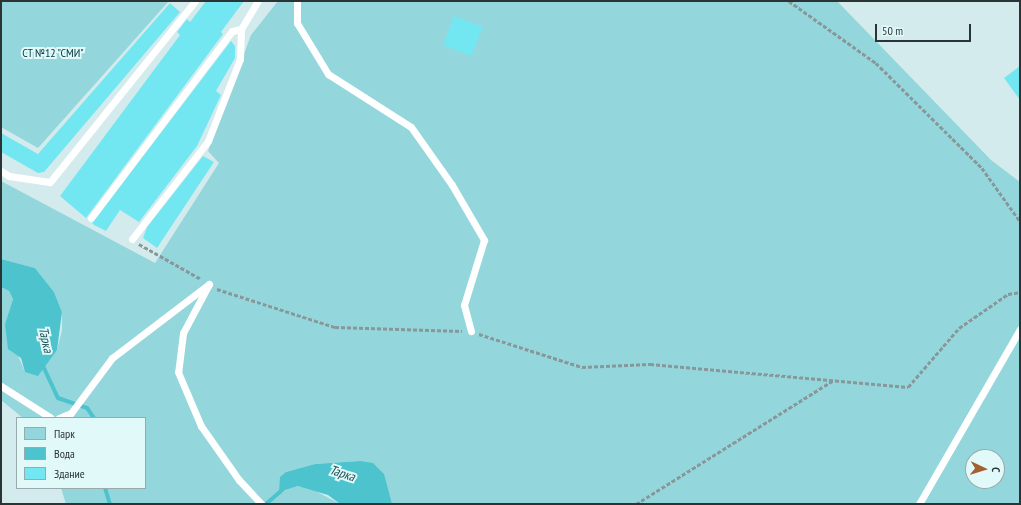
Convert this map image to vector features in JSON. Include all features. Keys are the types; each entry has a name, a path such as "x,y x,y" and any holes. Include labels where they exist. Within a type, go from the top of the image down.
{"lane":[{"path":"1,171 9,176 50,182 195,1"},
{"path":"132,239 208,141 240,58 241,29 258,1"},
{"path":"298,1 297,23 328,74 411,128 452,185 484,240 464,305 471,332"},
{"path":"91,218 232,31 241,29"},
{"path":"61,417 71,413 90,391 112,358 209,284"},
{"path":"209,284 183,333 178,372 201,426 239,480 259,502"},
{"path":"919,504 1020,329"},
{"path":"1,386 49,417"}],"path":[{"path":"789,1 876,63 982,168 1020,221"},
{"path":"132,239 224,293 335,327 471,332 582,367 650,364 908,387 959,328 1008,294 1020,292"},
{"path":"636,504 834,380"}],"green space":[{"name":"СТ №12 \"СМИ\"","path":"1,1 169,1 38,148 1,127"},
{"path":"278,1 837,1 991,160 1020,182 1020,504 392,504 387,489 360,461 315,464 286,472 279,492 298,486 312,489 340,504 66,504 61,489 146,489 146,417 22,417 1,400 1,287 9,291 13,299 5,324 25,372 57,350 62,330 62,312 54,292 35,268 1,259 1,181 155,263 219,163 208,151 251,35"}],"water":[{"path":"1,259 35,268 54,292 62,312 57,350 38,376 25,372 21,358 8,349 5,324 13,299 9,291 1,287"},
{"path":"360,461 373,463 384,474 392,504 340,504 328,495 298,486 279,492 280,477 286,472 315,464"}],"building":[{"path":"206,1 244,1 221,32 223,34 86,218 60,196 180,35 177,32 187,19 190,22"},
{"path":"170,3 180,12 44,172 38,173 1,152 1,133 38,154"},
{"path":"454,16 483,27 471,56 443,45"},
{"path":"231,41 235,46 235,58 216,91 221,95 197,146 139,222 120,210 106,231 94,225 92,223"},
{"path":"1020,66 1020,100 1004,78"},
{"path":"203,156 214,162 157,248 143,238 147,227"}],"waterway":[{"name":"Тарка","path":"43,366 58,398 87,408 93,417"},
{"name":"Тарка","path":"105,489 110,504"},
{"name":"Тарка","path":"266,504 282,490"}]}
